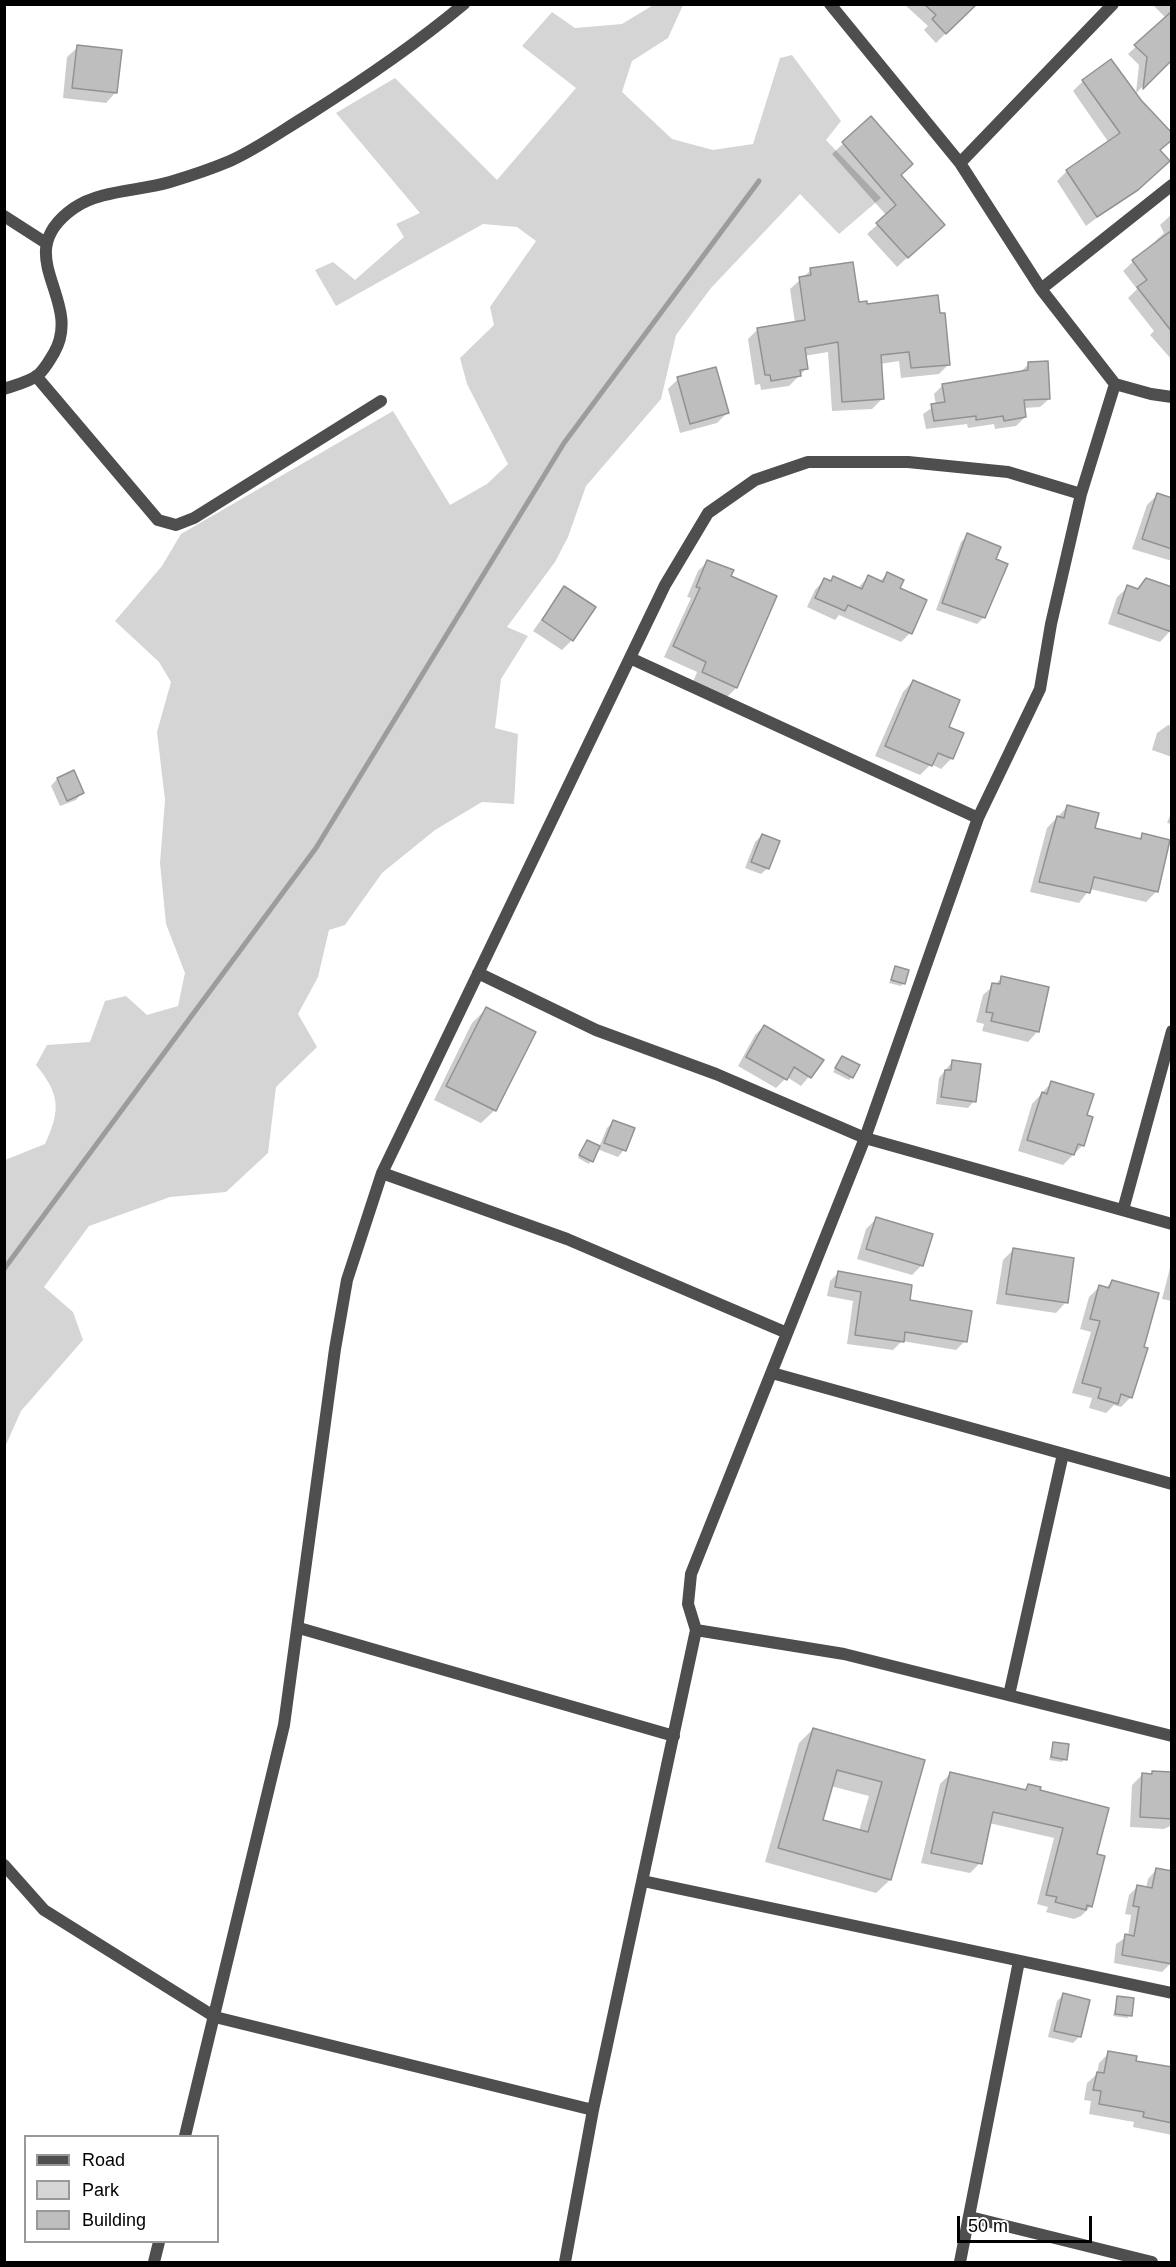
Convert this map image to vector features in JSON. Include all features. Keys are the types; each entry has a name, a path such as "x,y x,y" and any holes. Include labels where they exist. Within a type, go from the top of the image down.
{"street":[{"path":"4,389 36,376 45,367 56,348 62,328 61,312 47,266 46,243 60,221 74,208 89,200 170,182 232,160 352,87 423,38 464,4"},
{"path":"830,4 960,163 1041,289 1115,384 1172,397"},
{"path":"960,163 1113,4"},
{"path":"1041,289 1172,185"},
{"path":"4,216 46,243"},
{"path":"36,376 158,520 176,525 194,518 381,401"},
{"path":"565,2262 593,2110 696,1630 688,1604 691,1574 865,1138 978,818 1040,689 1051,624 1081,494 1115,384"},
{"path":"185,2135 284,1725 299,1628 306,1556 335,1348 347,1280 382,1173 665,585 708,513 755,480 808,462 908,462 1008,472 1081,494"},
{"path":"630,658 978,818"},
{"path":"478,973 596,1030 716,1074 865,1138 1172,1224"},
{"path":"1123,1210 1172,1031"},
{"path":"382,1173 567,1239 787,1333"},
{"path":"772,1373 1172,1484"},
{"path":"1010,1695 1063,1454"},
{"path":"299,1628 674,1736"},
{"path":"696,1630 844,1654 1172,1736"},
{"path":"4,1865 44,1910 215,2017 593,2110"},
{"path":"643,1881 1172,1993"},
{"path":"960,2262 1019,1961"},
{"path":"970,2217 1152,2262"},
{"path":"154,2262 159,2243"}],"green space":[{"path":"655,4 683,5 668,38 632,61 622,92 672,139 713,150 753,144 780,58 792,55 841,121 826,140 881,198 839,234 800,194 711,288 676,335 661,399 586,486 568,537 555,562 507,627 528,636 501,679 495,728 518,734 514,804 482,802 435,830 382,873 345,925 329,930 318,977 298,1014 317,1047 276,1087 268,1153 226,1192 170,1197 89,1226 44,1287 73,1312 83,1340 21,1411 5,1447 5,1160 45,1144 56,1112 54,1094 36,1065 47,1045 90,1042 105,1001 126,996 147,1015 178,1006 185,973 166,924 160,863 165,800 157,732 171,682 159,662 115,621 162,566 181,534 393,411 450,505 487,484 508,464 467,384 460,358 494,325 490,307 536,241 517,227 483,224 336,306 315,270 333,262 355,280 404,237 396,224 420,213 336,113 395,78 497,180 576,88 522,46 552,12 575,28 622,24"}],"building":[{"path":"924,4 977,4 946,34 932,19 936,15"},
{"path":"1172,11 1172,60 1143,89 1147,57 1134,45"},
{"path":"77,45 122,50 117,93 72,88"},
{"path":"1111,59 1141,100 1172,133 1172,140 1160,150 1170,161 1138,190 1097,217 1066,170 1120,133 1082,80"},
{"path":"871,116 913,164 901,175 945,225 908,258 876,223 896,205 842,142"},
{"path":"1172,230 1172,332 1137,287 1147,280 1132,260"},
{"path":"853,262 859,302 867,301 867,304 938,295 940,313 945,313 950,365 911,368 909,352 881,355 884,399 842,402 838,342 805,348 808,369 800,370 801,376 771,381 770,375 765,375 757,328 805,320 799,277 811,275 810,268"},
{"path":"1048,361 1050,399 1024,400 1026,417 1004,421 1003,416 976,420 976,416 934,421 931,404 945,402 942,384 1028,370 1028,362"},
{"path":"716,367 729,413 690,424 677,377"},
{"path":"1157,493 1172,498 1172,549 1142,539"},
{"path":"967,533 1001,547 996,559 1008,564 985,618 942,603"},
{"path":"707,560 734,570 731,576 777,596 737,688 702,672 706,662 673,646 700,588 696,587"},
{"path":"887,572 904,580 900,588 927,600 912,634 848,605 845,611 815,598 824,578 831,581 833,576 862,589 868,575 883,582"},
{"path":"1146,578 1172,587 1172,632 1118,613 1127,585 1138,589"},
{"path":"564,586 596,607 573,641 542,620"},
{"path":"913,680 960,700 949,727 964,733 953,759 938,753 932,766 885,746"},
{"path":"74,770 84,793 67,801 57,778"},
{"path":"1067,805 1099,813 1095,828 1141,839 1142,833 1170,840 1158,892 1094,877 1090,893 1039,882 1057,816 1064,818"},
{"path":"762,834 780,841 769,869 751,862"},
{"path":"895,966 909,970 905,984 891,980"},
{"path":"1001,976 1049,987 1039,1032 991,1021 993,1013 986,1012 992,983 1000,984"},
{"path":"486,1007 536,1032 496,1111 446,1086"},
{"path":"764,1025 824,1060 811,1078 794,1067 787,1080 746,1057"},
{"path":"842,1056 860,1065 853,1078 835,1068"},
{"path":"952,1060 981,1064 976,1102 941,1097 945,1070 951,1070"},
{"path":"1051,1081 1094,1094 1087,1115 1093,1117 1084,1146 1078,1144 1074,1155 1027,1140 1042,1092 1047,1094"},
{"path":"613,1120 635,1128 626,1151 604,1143"},
{"path":"587,1140 600,1146 593,1162 579,1155"},
{"path":"876,1217 933,1234 923,1266 866,1249"},
{"path":"1013,1248 1074,1258 1068,1303 1006,1294"},
{"path":"838,1271 912,1285 910,1300 972,1311 967,1342 905,1332 904,1342 855,1335 861,1292 835,1287"},
{"path":"1112,1280 1159,1293 1144,1347 1148,1348 1132,1398 1121,1394 1118,1404 1098,1398 1101,1388 1082,1383 1100,1321 1090,1319 1099,1285 1109,1288"},
{"path":"813,1728 925,1760 891,1880 778,1848","holes":["837,1770 882,1782 868,1832 823,1820"]},
{"path":"1053,1742 1069,1744 1067,1760 1051,1757"},
{"path":"1152,1771 1172,1772 1172,1819 1140,1817 1142,1773 1152,1774"},
{"path":"950,1772 1026,1790 1028,1784 1041,1787 1040,1790 1109,1808 1097,1854 1105,1856 1092,1907 1087,1905 1086,1910 1055,1902 1057,1897 1046,1895 1063,1828 993,1812 982,1864 931,1853"},
{"path":"1156,1868 1172,1871 1172,1964 1122,1955 1125,1934 1134,1936 1139,1907 1133,1906 1137,1885 1152,1888"},
{"path":"1063,1993 1090,2000 1081,2037 1054,2031"},
{"path":"1117,1996 1134,1998 1132,2016 1115,2014"},
{"path":"1108,2051 1137,2056 1136,2061 1172,2067 1172,2123 1143,2117 1144,2112 1099,2104 1101,2091 1093,2090 1097,2072 1104,2073"}],"waterway":[{"path":"4,1269 316,848 564,443 759,181"}]}
